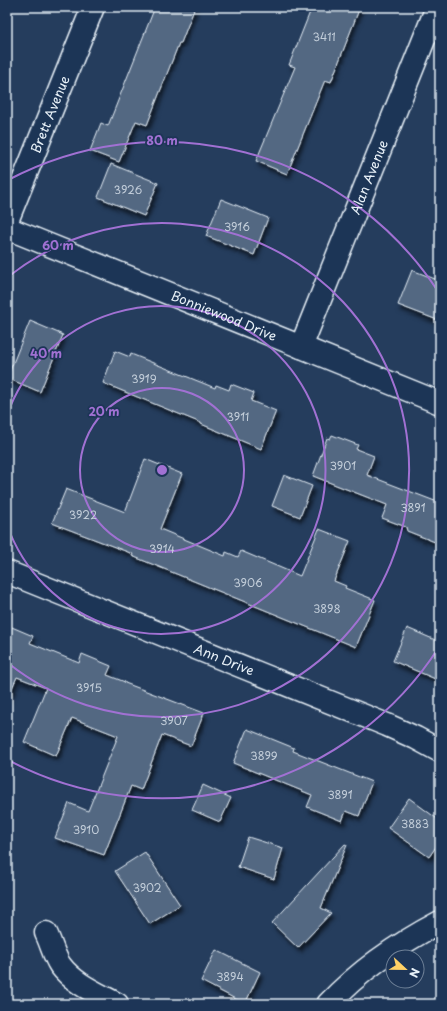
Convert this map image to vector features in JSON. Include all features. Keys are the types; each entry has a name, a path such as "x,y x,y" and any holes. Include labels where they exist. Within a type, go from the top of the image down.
{"street":[{"name":"Brett Avenue","path":"7,221 93,7"},
{"name":"Alan Avenue","path":"301,347 437,7"},
{"name":"Bonniewood Drive","path":"7,228 440,403"},
{"name":"Ann Drive","path":"7,572 387,725 440,751"},
{"path":"328,1004 344,986 372,964 413,936 440,922"},
{"path":"46,933 59,964 71,978 117,1004"}],"building":[{"path":"155,7 195,7 181,43 179,43 147,125 136,121 119,162 90,151 101,123 108,126"},
{"path":"312,7 360,7 331,82 325,80 287,174 256,161 295,67 289,65"},
{"path":"111,164 158,183 144,216 98,197"},
{"path":"221,199 268,218 254,255 206,236"},
{"path":"412,270 440,281 440,321 398,305"},
{"path":"30,321 63,335 40,392 7,378"},
{"path":"115,351 130,357 131,354 215,388 216,385 229,390 231,384 254,393 251,401 276,411 261,449 103,383"},
{"path":"332,435 358,445 356,449 374,456 367,475 440,503 440,544 407,531 406,527 382,518 387,505 313,476 327,438 330,439"},
{"path":"145,459 182,474 160,529 225,556 226,552 238,557 241,551 300,576 319,529 350,541 334,581 346,586 345,588 375,600 356,647 132,556 133,554 52,523 66,489 125,512"},
{"path":"284,475 312,486 300,517 272,506"},
{"path":"7,625 33,636 30,643 79,663 82,654 111,666 107,675 204,713 191,746 162,735 141,790 131,786 104,855 55,838 69,803 88,811 118,736 72,718 56,756 24,742 46,688 17,677 7,699"},
{"path":"407,628 440,642 440,681 393,661"},
{"path":"247,729 294,748 293,751 372,782 359,816 346,811 342,821 307,807 312,795 233,763"},
{"path":"203,785 231,798 220,822 192,810"},
{"path":"409,798 440,821 440,841 429,857 388,828"},
{"path":"248,837 283,848 274,879 238,867"},
{"path":"345,844 347,845 321,908 331,913 298,948 272,923"},
{"path":"145,852 180,905 150,924 115,871"},
{"path":"216,950 260,972 245,1004 201,981"}]}
